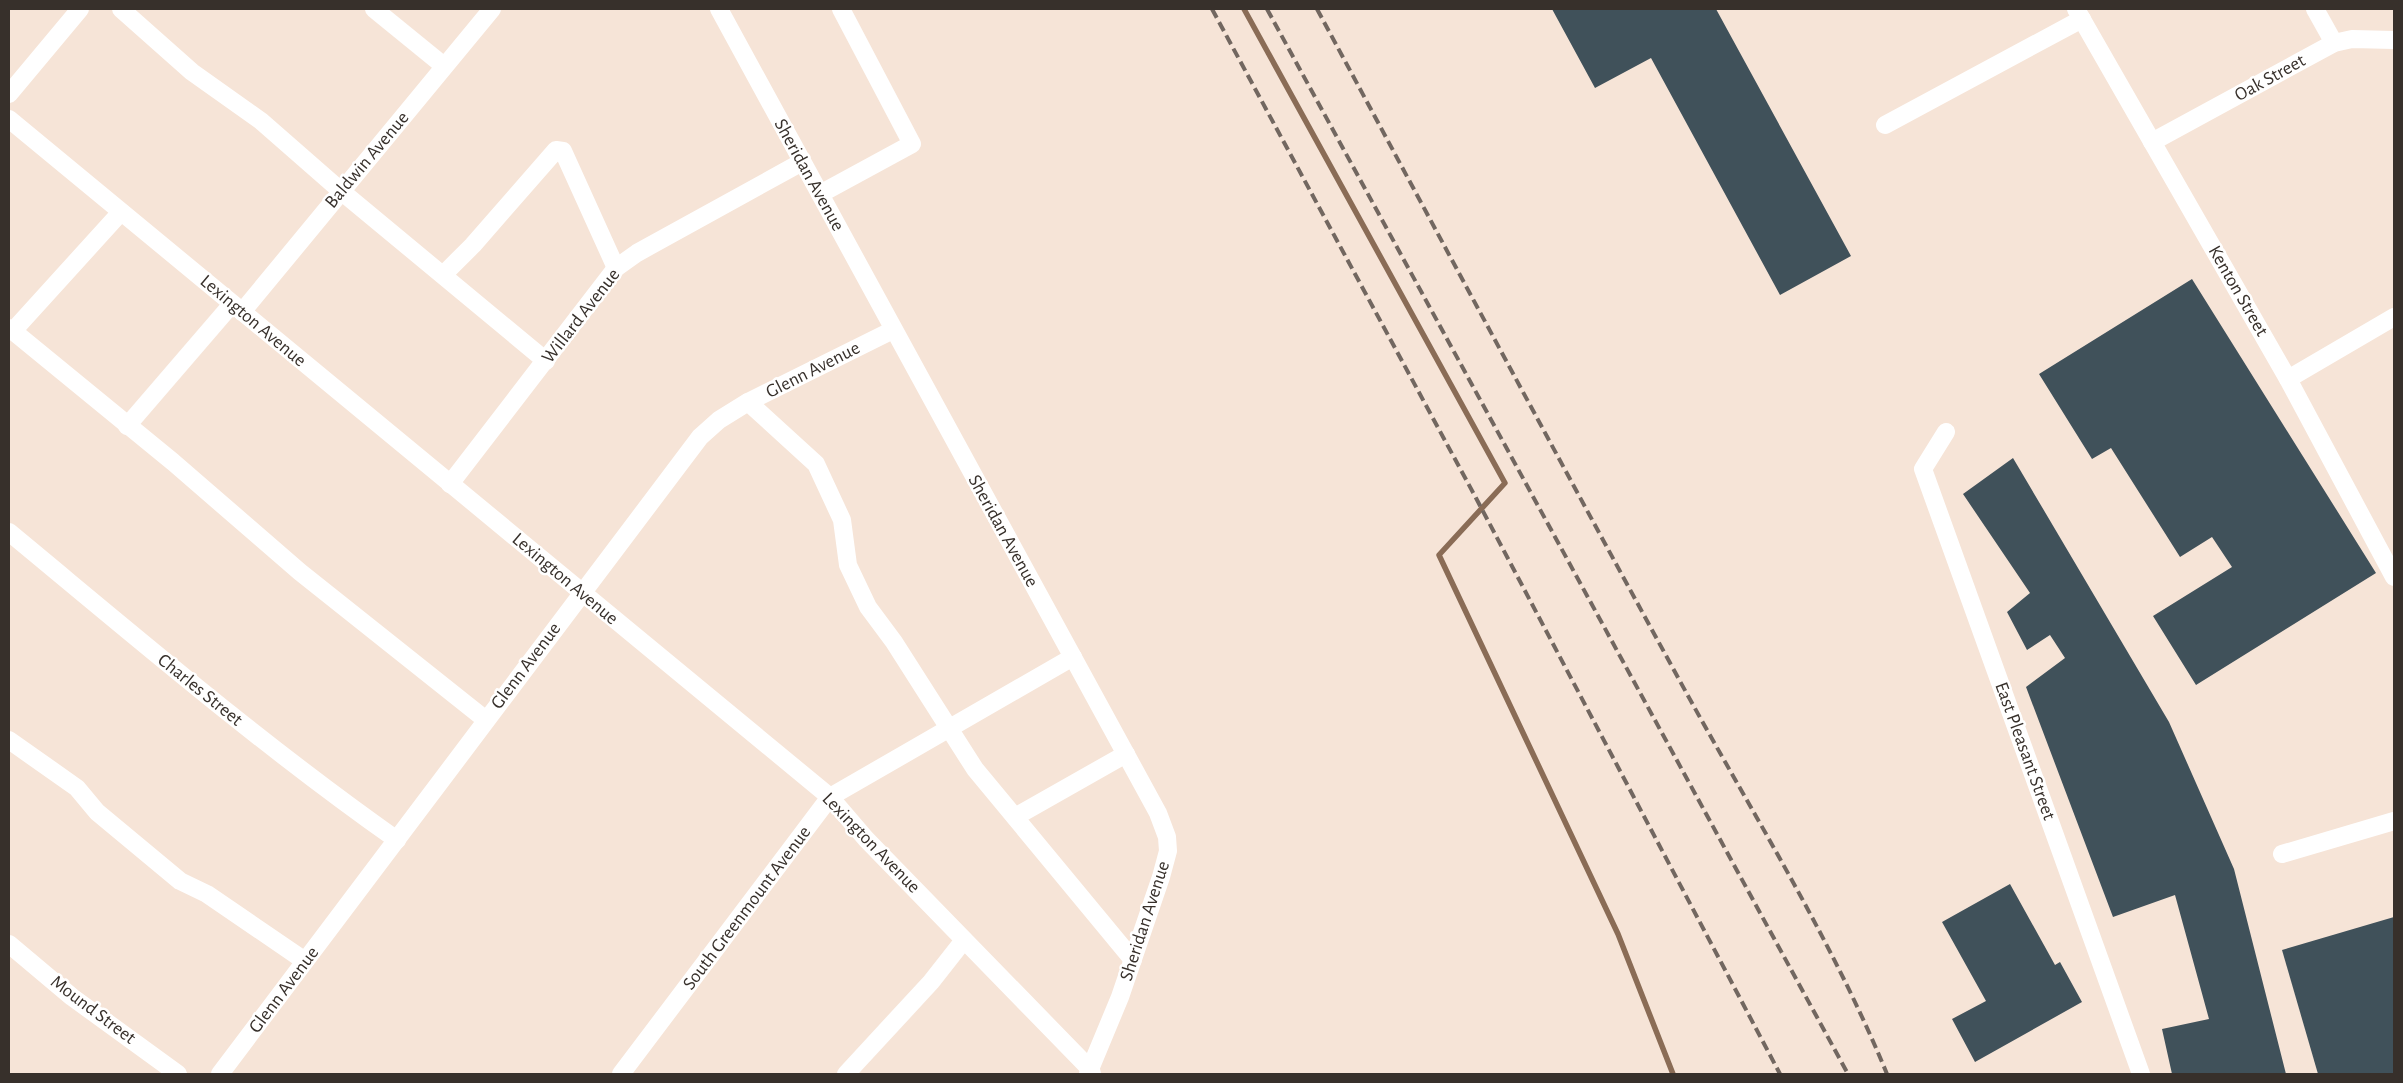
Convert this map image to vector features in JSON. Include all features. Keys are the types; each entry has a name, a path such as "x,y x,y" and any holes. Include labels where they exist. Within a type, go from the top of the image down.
{"street":[{"path":"9,94 80,9"},
{"path":"121,9 192,72 261,121 341,192 546,361"},
{"path":"374,9 444,66"},
{"name":"Baldwin Avenue","path":"127,426 173,370 237,308 341,192 492,9"},
{"name":"Sheridan Avenue","path":"719,9 1158,813 1167,837 1168,851 1161,877 1133,960 1090,1073"},
{"path":"820,194 912,144 841,9"},
{"path":"2315,9 2334,43"},
{"path":"1885,125 2079,14"},
{"name":"Kenton Street","path":"2079,14 2288,380 2394,577"},
{"name":"Oak Street","path":"2152,142 2334,43 2352,39 2394,40"},
{"name":"Lexington Avenue","path":"9,119 830,797 866,839 1090,1073"},
{"path":"442,275 472,245 556,150 563,151 616,268"},
{"name":"Willard Avenue","path":"450,484 616,268 638,252 802,162"},
{"path":"121,212 10,335 127,426 219,501 300,572 486,720"},
{"path":"2288,380 2394,317"},
{"name":"Glenn Avenue","path":"220,1074 700,437 718,420 748,402 894,330"},
{"path":"748,402 816,464 842,520 848,566 868,608 894,642 975,769 1133,960"},
{"name":"East Pleasant Street","path":"1946,432 1923,469 2141,1074"},
{"name":"Charles Street","path":"9,532 286,759 325,790 396,840"},
{"name":"South Greenmount Avenue","path":"622,1074 830,797 1073,657"},
{"path":"9,740 77,788 97,812 180,881 207,894 306,961"},
{"path":"1015,817 1126,754"},
{"path":"2282,854 2394,821"},
{"path":"846,1074 931,982 964,940"},
{"name":"Mound Street","path":"9,944 72,997 178,1074"}],"building":[{"path":"1552,9 1716,9 1851,256 1780,295 1651,58 1595,88"},
{"path":"2192,279 2376,573 2196,685 2153,616 2232,567 2212,537 2180,557 2111,448 2092,459 2039,374"},
{"path":"2013,458 2169,722 2234,869 2286,1074 2172,1074 2162,1029 2209,1019 2175,895 2113,917 2026,687 2065,658 2050,635 2027,650 2007,612 2030,593 1963,494"},
{"path":"2010,884 2055,965 2060,962 2082,1002 1975,1062 1952,1019 1986,1001 1942,922"},
{"path":"2394,917 2394,1074 2318,1074 2282,950"}],"waterway":[{"path":"1244,9 1505,483 1439,555 1618,934 1673,1074"}],"railway":[{"path":"1212,9 1476,498 1780,1074"},
{"path":"1267,9 1848,1074"},
{"path":"1317,9 1702,722 1840,970 1887,1074"}]}
